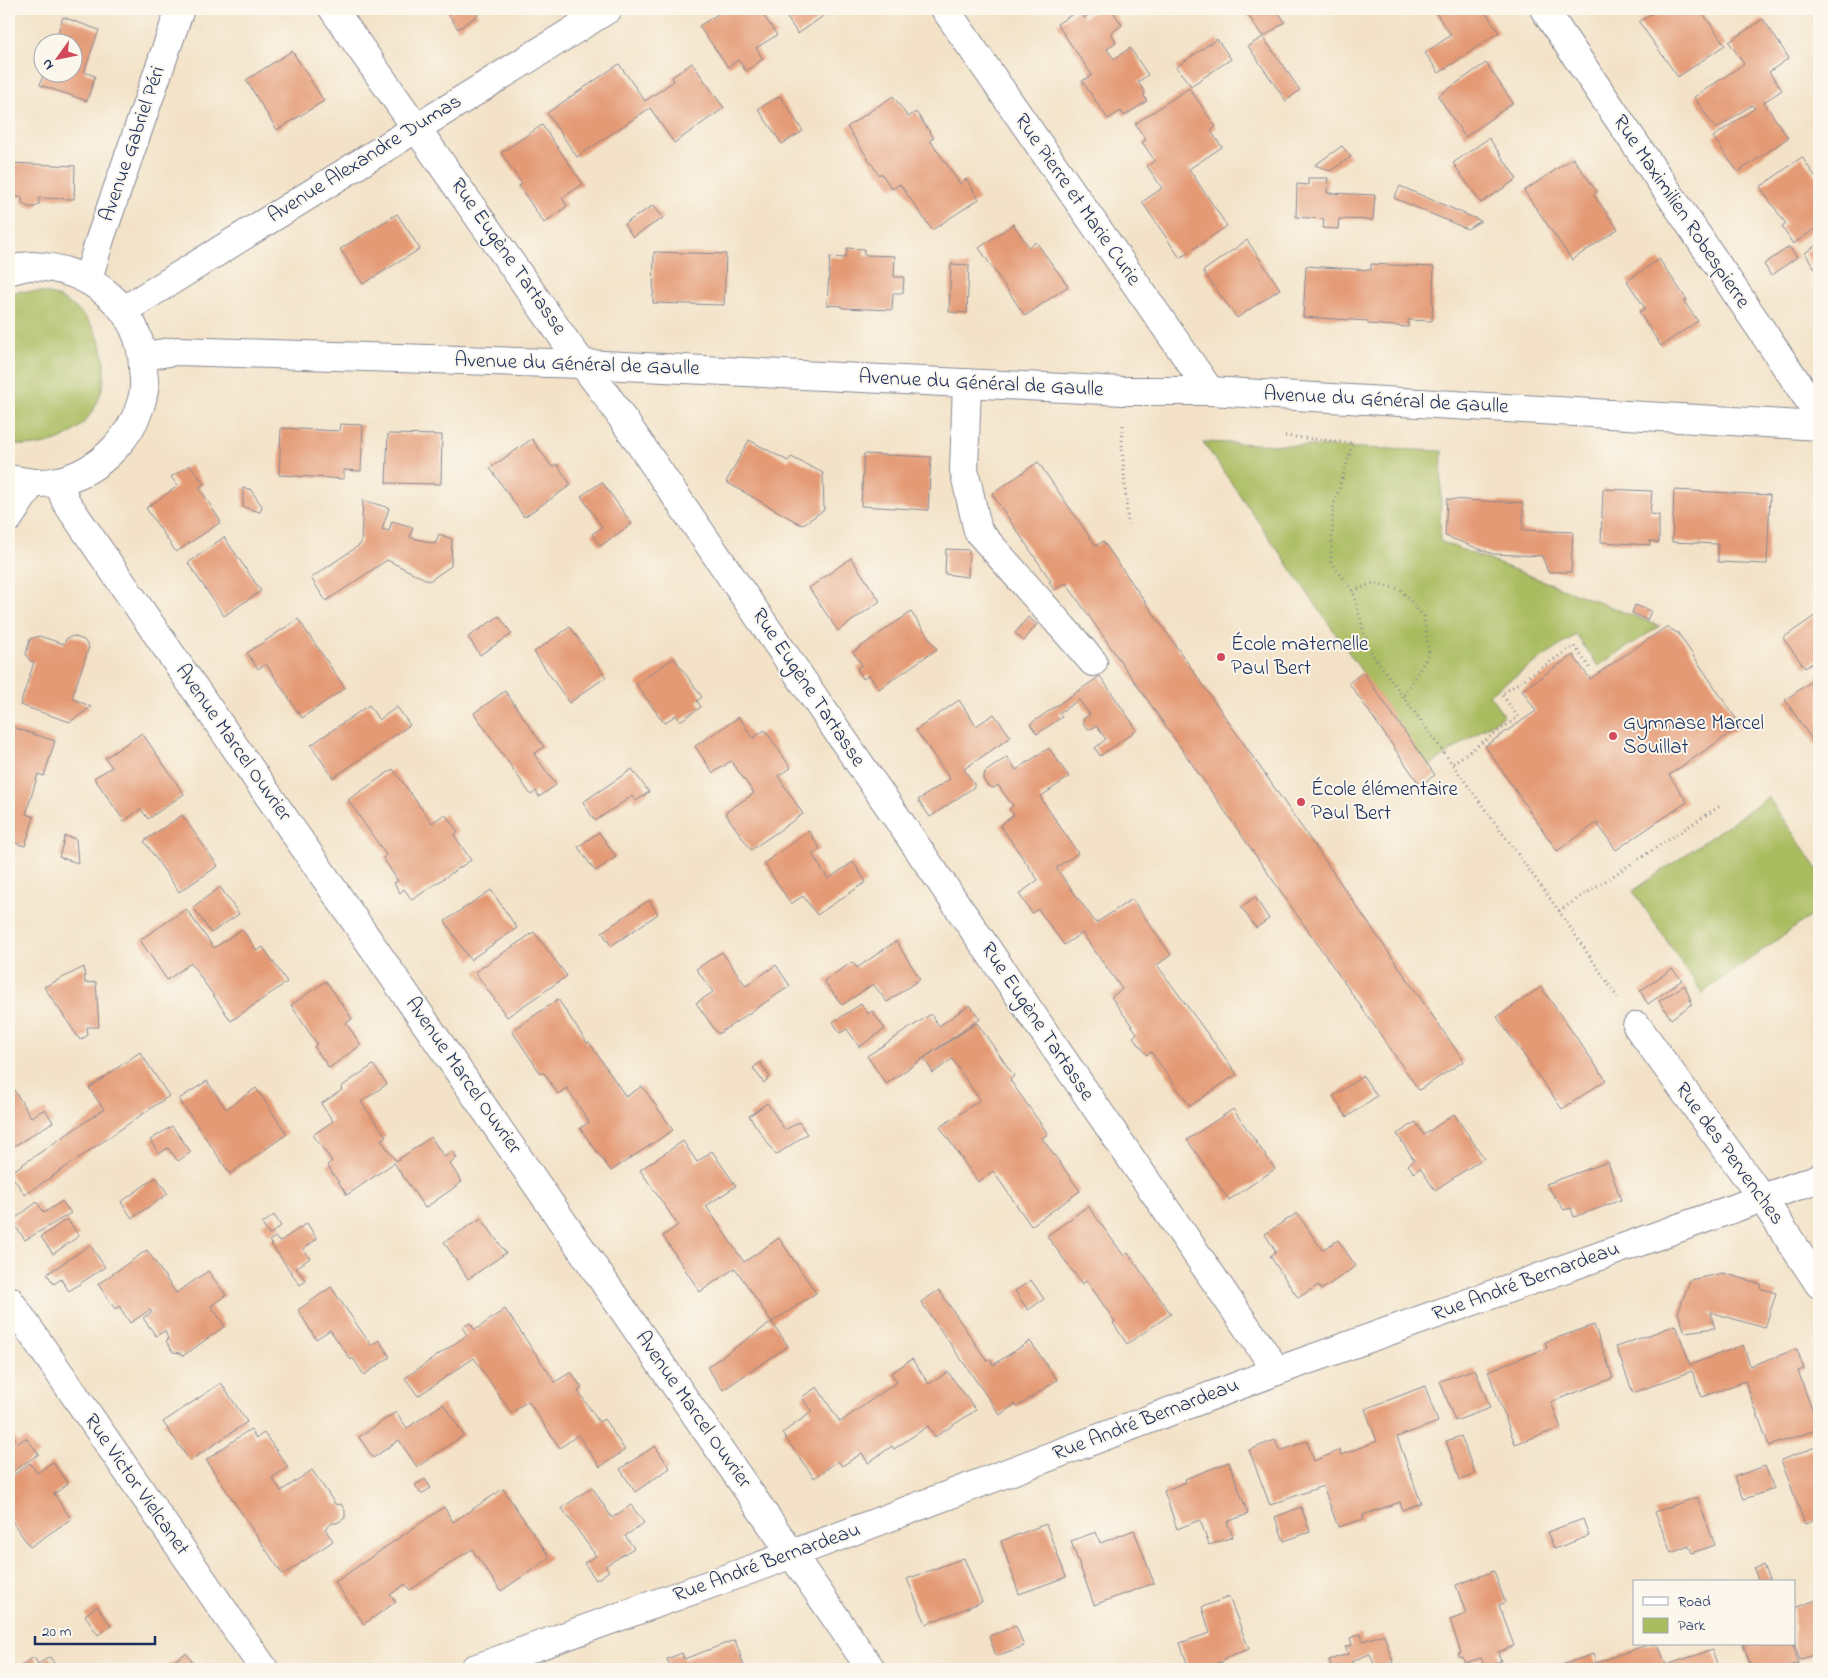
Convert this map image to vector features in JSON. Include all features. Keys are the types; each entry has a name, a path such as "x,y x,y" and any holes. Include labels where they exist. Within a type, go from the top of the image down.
{"street":[{"name":"Avenue Gabriel Péri","path":"88,279 100,239 180,9"},
{"name":"Rue Eugène Tartasse","path":"333,9 616,410 1277,1371"},
{"name":"Avenue Alexandre Dumas","path":"124,310 608,9"},
{"name":"Rue Pierre et Marie Curie","path":"945,9 1210,391"},
{"name":"Rue Maximilien Robespierre","path":"1544,9 1819,415"},
{"path":"9,271 30,266 63,269 88,279 110,295 124,310 136,332 143,356 144,389 134,421 116,449 90,469 58,481 20,481 9,518"},
{"name":"Avenue du Général de Gaulle","path":"143,356 177,351 583,364 1123,391 1210,391 1819,426"},
{"path":"967,383 964,470 978,531 1093,662"},
{"name":"Avenue Marcel Ouvrier","path":"58,481 66,502 871,1669"},
{"name":"Rue des Pervenches","path":"1637,1026 1762,1198 1819,1284"},
{"name":"Rue André Bernardeau","path":"474,1669 755,1568 1277,1371 1819,1178"},
{"name":"Rue Victor Vielcanet","path":"9,1300 264,1669"}],"path":[{"path":"1123,391 1122,448 1128,525"},
{"path":"1285,436 1353,443 1333,508 1331,562 1353,591 1368,648 1404,695 1559,911 1637,1026"},
{"path":"1353,591 1374,583 1401,590 1424,617 1429,654 1404,695"},
{"path":"1453,763 1518,717 1502,694 1574,646 1590,668"},
{"path":"1559,911 1720,806"}],"green space":[{"path":"19,291 50,294 64,300 79,311 93,327 101,346 104,366 103,386 96,404 85,421 70,434 50,443 40,445 9,443 9,294"},
{"path":"1203,442 1442,451 1440,541 1660,626 1598,666 1576,635 1489,694 1504,715 1428,767"},
{"path":"1768,797 1819,871 1819,910 1702,993 1633,891"}],"building":[{"path":"445,9 475,9 478,15 458,29"},
{"path":"726,9 759,9 777,35 756,48 763,59 746,71 738,60 728,67 699,26"},
{"path":"781,9 833,9 798,34"},
{"path":"1098,9 1111,9 1122,25 1111,33 1116,42 1107,49 1114,59 1130,48 1148,75 1138,82 1145,92 1144,96 1147,101 1124,116 1121,111 1108,119 1082,81 1092,75 1057,24 1079,10 1084,18"},
{"path":"1244,9 1276,9 1285,22 1263,37"},
{"path":"1433,9 1483,9 1499,32 1439,73 1425,53 1451,35"},
{"path":"1658,9 1700,9 1725,45 1678,77 1639,22"},
{"path":"63,17 99,30 84,72 95,76 87,101 40,85 41,82 82,82 82,32 58,32"},
{"path":"1763,19 1789,58 1769,72 1782,90 1764,102 1788,138 1738,172 1713,137 1755,108 1752,105 1716,129 1694,97 1744,64 1729,42"},
{"path":"1263,37 1300,90 1286,101 1248,46"},
{"path":"1217,39 1231,59 1191,86 1176,67"},
{"path":"292,51 324,101 277,130 246,80"},
{"path":"692,63 724,108 674,143 650,108 577,157 547,113 619,64 645,101 674,81 672,77"},
{"path":"1486,63 1513,103 1465,137 1438,96"},
{"path":"1189,88 1216,127 1211,131 1222,147 1189,169 1227,226 1180,258 1142,202 1162,188 1147,166 1155,161 1142,142 1146,140 1135,124"},
{"path":"780,96 803,131 782,144 758,109"},
{"path":"893,96 908,117 916,112 934,138 930,140 960,184 966,179 979,199 932,230 900,184 892,189 881,173 879,175 847,127"},
{"path":"542,125 583,184 562,198 567,206 544,223 519,186 522,184 501,153"},
{"path":"1489,138 1517,179 1481,203 1453,163"},
{"path":"1342,146 1351,157 1330,171 1315,165"},
{"path":"1802,157 1819,182 1819,226 1793,244 1782,227 1786,224 1760,187"},
{"path":"1573,158 1597,192 1594,195 1618,229 1572,260 1524,191"},
{"path":"9,163 75,166 74,199 39,198 39,204 35,207 28,207 22,203 22,197 9,197"},
{"path":"1308,178 1328,178 1327,193 1375,195 1373,220 1339,219 1338,229 1323,228 1324,219 1296,217 1297,184 1308,185"},
{"path":"1400,186 1481,221 1467,229 1394,198"},
{"path":"654,205 663,218 633,237 624,224"},
{"path":"397,214 420,249 363,284 340,249"},
{"path":"1013,224 1029,247 1036,242 1068,286 1025,316 979,248"},
{"path":"1247,240 1280,289 1237,318 1203,271"},
{"path":"1819,243 1819,275 1805,253"},
{"path":"1789,247 1797,257 1771,276 1764,264"},
{"path":"847,248 864,249 864,255 895,256 894,277 904,277 903,293 893,293 892,310 842,308 842,306 827,305 830,257 845,258"},
{"path":"654,252 726,254 724,305 653,303"},
{"path":"1659,259 1687,300 1684,302 1698,321 1661,346 1639,312 1645,308 1627,281"},
{"path":"951,264 969,265 967,313 949,312"},
{"path":"1371,264 1434,267 1432,321 1408,320 1408,327 1368,324 1368,321 1303,317 1306,266 1371,270"},
{"path":"340,424 363,425 361,471 344,470 344,479 279,475 281,428 339,431"},
{"path":"388,434 442,435 441,484 386,483"},
{"path":"532,439 552,467 557,464 571,485 524,517 490,468"},
{"path":"749,440 788,461 791,457 823,473 824,510 802,525 726,482"},
{"path":"864,454 931,457 928,510 861,506"},
{"path":"1038,462 1096,546 1103,541 1464,1061 1419,1090 1066,583 1054,590 1049,582 1051,581 992,494"},
{"path":"190,465 204,484 199,487 221,522 176,552 146,508 178,486 171,477"},
{"path":"602,482 632,524 600,546 592,534 602,527 581,496"},
{"path":"243,488 250,489 262,506 260,512 243,507"},
{"path":"1603,489 1652,491 1650,514 1659,515 1659,543 1650,541 1650,545 1601,542"},
{"path":"1674,490 1770,495 1767,564 1718,562 1718,544 1672,542"},
{"path":"1447,499 1523,503 1523,530 1573,532 1571,572 1548,572 1542,556 1493,554 1445,536"},
{"path":"363,500 389,508 382,529 389,531 392,521 413,527 410,537 435,544 439,534 452,539 451,566 429,581 387,560 326,601 311,578 361,544"},
{"path":"224,537 261,591 224,616 188,563"},
{"path":"946,549 969,550 968,577 945,574"},
{"path":"851,558 880,601 838,631 809,588"},
{"path":"1635,605 1651,611 1647,620 1632,613"},
{"path":"911,612 937,649 879,689 869,675 863,679 857,668 862,665 853,652"},
{"path":"1819,613 1819,659 1805,668 1783,638"},
{"path":"499,616 512,634 480,655 468,637"},
{"path":"1028,617 1037,624 1024,641 1015,633"},
{"path":"298,619 345,688 302,718 266,664 258,669 247,653"},
{"path":"570,627 606,677 569,703 534,652"},
{"name":"Gymnase Marcel Souillat","path":"1666,627 1678,633 1741,726 1669,775 1687,802 1616,850 1597,823 1557,851 1485,746 1536,711 1522,690 1573,655 1590,679"},
{"path":"39,636 64,644 66,639 73,636 84,640 89,647 72,698 91,707 70,722 20,705 34,662 30,661 26,654 30,639"},
{"path":"674,658 702,697 697,701 701,707 680,721 676,715 664,723 636,684"},
{"path":"1363,672 1435,775 1420,785 1349,683"},
{"path":"1100,676 1137,730 1100,756 1095,748 1106,739 1096,726 1091,729 1086,728 1083,722 1084,718 1090,715 1079,700 1059,713 1062,717 1037,734 1030,724"},
{"path":"1819,676 1819,750 1785,700"},
{"path":"505,691 544,747 534,754 556,785 539,797 536,791 531,795 474,713"},
{"path":"959,700 976,726 994,714 1011,737 964,769 974,787 930,817 918,800 950,779 916,730"},
{"path":"369,705 379,720 397,707 410,725 333,778 311,745"},
{"path":"739,717 753,738 765,730 791,768 778,776 803,814 751,850 725,813 754,793 731,761 713,773 695,746"},
{"path":"9,726 55,741 44,776 38,774 26,814 34,817 25,846 9,841"},
{"path":"142,733 184,794 148,819 141,809 124,821 94,778 112,767 105,758"},
{"path":"1049,748 1069,777 1040,797 1078,853 1056,868 1096,923 1132,899 1171,955 1157,965 1237,1074 1190,1106 1151,1052 1147,1055 1133,1037 1137,1033 1111,997 1122,989 1082,933 1064,945 1038,909 1032,913 1019,894 1038,880 1000,825 1014,815 1009,809 1013,806 998,785 994,788 988,786 983,779 985,772 1007,757 1016,770"},
{"path":"393,769 432,823 445,814 458,832 454,835 471,860 412,900 404,889 400,893 394,883 398,881 383,858 386,855 348,800"},
{"path":"632,769 649,792 636,801 632,796 595,821 583,802"},
{"path":"182,815 218,866 179,892 144,841"},
{"path":"809,831 820,849 812,854 828,879 853,862 866,882 817,915 803,896 791,904 764,863"},
{"path":"599,832 616,857 595,871 578,847"},
{"path":"65,836 76,839 78,863 59,857"},
{"path":"220,887 239,914 211,933 193,907"},
{"path":"491,890 517,928 470,960 445,921"},
{"path":"1255,897 1269,919 1256,928 1241,907"},
{"path":"649,900 658,914 611,946 602,932"},
{"path":"186,909 214,948 242,929 257,951 263,947 287,982 231,1021 191,963 167,980 140,940"},
{"path":"534,932 567,976 507,1017 475,972"},
{"path":"896,941 920,979 887,1002 873,984 842,1005 824,981 852,962 857,968"},
{"path":"722,952 746,986 776,965 790,986 718,1034 696,1003 713,992 696,969"},
{"path":"84,967 85,983 96,982 99,1027 87,1027 88,1035 80,1040 44,987"},
{"path":"1672,969 1682,980 1648,1004 1640,991"},
{"path":"326,981 352,1019 346,1023 361,1045 329,1068 314,1046 317,1044 291,1005"},
{"path":"1685,985 1692,1004 1671,1019 1659,1001"},
{"path":"1541,987 1606,1080 1562,1109 1497,1017"},
{"path":"558,999 626,1097 642,1086 673,1130 611,1171 580,1128 589,1122 567,1088 558,1094 544,1073 541,1074 512,1031"},
{"path":"861,1004 868,1014 872,1011 885,1029 859,1047 847,1029 840,1033 833,1022"},
{"path":"970,1005 980,1019 886,1084 867,1056 931,1014 939,1026"},
{"path":"977,1023 1014,1076 1010,1080 1048,1134 1042,1138 1080,1191 1031,1226 993,1171 978,1182 940,1127 980,1100 952,1059 933,1073 924,1058"},
{"path":"140,1052 169,1096 25,1195 10,1173 104,1109 89,1088"},
{"path":"760,1062 770,1077 764,1083 753,1068"},
{"path":"373,1065 387,1084 361,1102 386,1136 381,1140 396,1161 431,1137 444,1157 453,1151 457,1158 450,1164 462,1182 425,1208 394,1163 347,1195 327,1165 332,1161 313,1135 333,1121 321,1104 342,1090 341,1087"},
{"path":"1363,1076 1377,1096 1347,1117 1333,1096"},
{"path":"207,1081 226,1109 256,1088 287,1134 230,1174 179,1099"},
{"path":"9,1082 31,1117 45,1109 53,1122 9,1149"},
{"path":"767,1103 785,1130 799,1122 807,1134 776,1155 749,1116"},
{"path":"1233,1109 1275,1169 1229,1200 1187,1140"},
{"path":"1454,1114 1484,1158 1435,1190 1420,1168 1414,1173 1408,1165 1414,1160 1397,1134 1416,1122 1424,1135"},
{"path":"172,1126 191,1152 178,1161 168,1148 159,1154 150,1140"},
{"path":"683,1141 697,1162 712,1151 736,1186 706,1206 744,1262 779,1238 816,1293 772,1322 735,1268 700,1292 663,1236 678,1225 640,1170"},
{"path":"1608,1162 1621,1200 1574,1217 1571,1208 1564,1210 1546,1184"},
{"path":"156,1177 168,1194 132,1218 121,1202"},
{"path":"62,1201 71,1213 25,1240 12,1221 37,1202 44,1213"},
{"path":"1088,1206 1124,1256 1128,1253 1171,1314 1127,1344 1113,1323 1115,1322 1087,1281 1082,1284 1047,1236"},
{"path":"1297,1213 1322,1250 1338,1240 1356,1266 1321,1290 1318,1285 1298,1298 1270,1256 1276,1252 1265,1234"},
{"path":"274,1215 281,1226 269,1235 262,1224"},
{"path":"481,1218 506,1253 468,1279 444,1242"},
{"path":"67,1219 79,1236 53,1254 41,1237"},
{"path":"307,1223 317,1239 303,1249 310,1258 296,1268 306,1281 300,1285 269,1241 275,1237 279,1242"},
{"path":"90,1245 105,1267 69,1291 61,1279 54,1284 47,1274"},
{"path":"147,1250 176,1293 208,1271 226,1295 211,1306 225,1326 183,1356 180,1353 173,1352 166,1341 168,1339 165,1331 156,1336 143,1318 152,1312 150,1310 130,1323 119,1306 115,1309 98,1284"},
{"path":"1723,1273 1761,1284 1760,1288 1776,1293 1765,1328 1710,1312 1715,1328 1685,1332 1678,1313 1690,1280"},
{"path":"1031,1280 1044,1299 1028,1310 1015,1291"},
{"path":"331,1287 371,1345 379,1340 390,1357 364,1375 330,1330 316,1339 298,1310"},
{"path":"939,1290 987,1361 990,1359 993,1365 1030,1341 1057,1380 1017,1407 1015,1404 1000,1415 921,1302"},
{"path":"505,1309 555,1382 571,1372 582,1388 578,1391 599,1422 604,1419 625,1450 600,1467 578,1435 560,1448 528,1401 511,1413 474,1358 418,1396 405,1378 467,1335 462,1327 470,1323 475,1330"},
{"path":"772,1322 788,1346 723,1390 707,1367"},
{"path":"1594,1325 1613,1378 1551,1402 1561,1428 1515,1444 1488,1371 1547,1348 1545,1342"},
{"path":"1676,1325 1690,1365 1743,1345 1750,1366 1797,1349 1804,1369 1798,1371 1819,1429 1769,1446 1745,1381 1702,1397 1692,1371 1633,1393 1616,1347"},
{"path":"912,1359 929,1384 948,1372 976,1410 935,1437 928,1426 894,1449 892,1446 868,1463 862,1453 842,1466 838,1461 814,1478 782,1433 812,1412 802,1397 817,1387 840,1422 897,1382 891,1373"},
{"path":"1475,1369 1490,1408 1455,1421 1440,1381"},
{"path":"221,1383 247,1422 190,1461 163,1422"},
{"path":"1425,1386 1438,1422 1397,1437 1421,1503 1402,1510 1400,1502 1363,1515 1364,1519 1338,1527 1323,1486 1270,1505 1249,1450 1275,1440 1280,1451 1307,1441 1314,1461 1340,1450 1341,1455 1377,1441 1365,1409"},
{"path":"443,1404 464,1435 417,1467 399,1440 373,1458 359,1437 396,1412 407,1428"},
{"path":"9,1428 18,1443 26,1438 39,1454 9,1474"},
{"path":"250,1429 256,1438 264,1433 288,1467 272,1478 281,1491 312,1470 336,1505 341,1504 345,1511 345,1518 337,1523 332,1523 325,1529 333,1541 283,1575 206,1460"},
{"path":"1461,1436 1475,1474 1460,1480 1446,1441"},
{"path":"655,1446 670,1468 635,1492 620,1469"},
{"path":"1819,1446 1819,1519 1805,1524 1781,1460"},
{"path":"53,1462 68,1484 54,1494 71,1519 30,1547 9,1517 9,1478 30,1463 37,1473"},
{"path":"1229,1462 1248,1514 1227,1522 1233,1537 1209,1545 1200,1520 1177,1529 1164,1491 1186,1482 1185,1479"},
{"path":"1765,1466 1774,1489 1744,1499 1734,1477"},
{"path":"425,1479 431,1488 421,1494 415,1485"},
{"path":"592,1487 612,1518 631,1505 644,1523 625,1536 634,1548 605,1566 609,1571 596,1580 584,1563 596,1556 562,1508"},
{"path":"503,1489 550,1558 501,1591 472,1549 410,1590 405,1584 390,1595 396,1602 364,1624 335,1582 444,1507 453,1522"},
{"path":"1697,1497 1715,1545 1692,1553 1689,1546 1671,1553 1655,1512"},
{"path":"1301,1507 1310,1532 1284,1541 1275,1517"},
{"path":"1583,1519 1589,1536 1554,1549 1547,1532"},
{"path":"1046,1524 1066,1577 1019,1594 1001,1541"},
{"path":"1134,1530 1154,1583 1094,1605 1071,1541 1096,1532 1100,1543"},
{"path":"964,1558 982,1602 926,1624 907,1579"},
{"path":"1763,1565 1769,1580 1758,1580 1754,1569"},
{"path":"1494,1571 1505,1602 1499,1605 1514,1646 1498,1652 1501,1661 1485,1667 1481,1658 1465,1663 1463,1657 1460,1658 1458,1654 1461,1653 1450,1620 1466,1614 1456,1585"},
{"path":"1229,1597 1249,1649 1224,1658 1224,1661 1200,1669 1189,1669 1180,1643 1210,1633 1202,1607"},
{"path":"1819,1599 1819,1653 1800,1660 1795,1646 1796,1607"},
{"path":"97,1606 111,1626 98,1635 85,1615"},
{"path":"1016,1626 1024,1646 996,1656 989,1636"},
{"path":"1361,1634 1363,1641 1384,1634 1393,1662 1376,1669 1370,1654 1352,1661 1355,1669 1332,1669 1329,1660 1348,1654 1345,1647 1352,1645 1350,1638"},
{"path":"735,1640 745,1669 671,1669 667,1659 682,1653 684,1659"},
{"path":"1643,1646 1659,1646 1666,1665 1712,1650 1719,1669 1551,1669 1593,1654 1596,1663"},
{"path":"1744,1646 1793,1646 1799,1663 1781,1669 1752,1669"},
{"path":"186,1653 197,1669 162,1669"},
{"path":"34,1657 38,1664 50,1657 58,1669 16,1669"}],"place":[{"name":"École maternelle Paul Bert","path":"1221,657"},
{"name":"Gymnase Marcel Souillat","path":"1613,736"},
{"name":"École élémentaire Paul Bert","path":"1301,802"}]}
